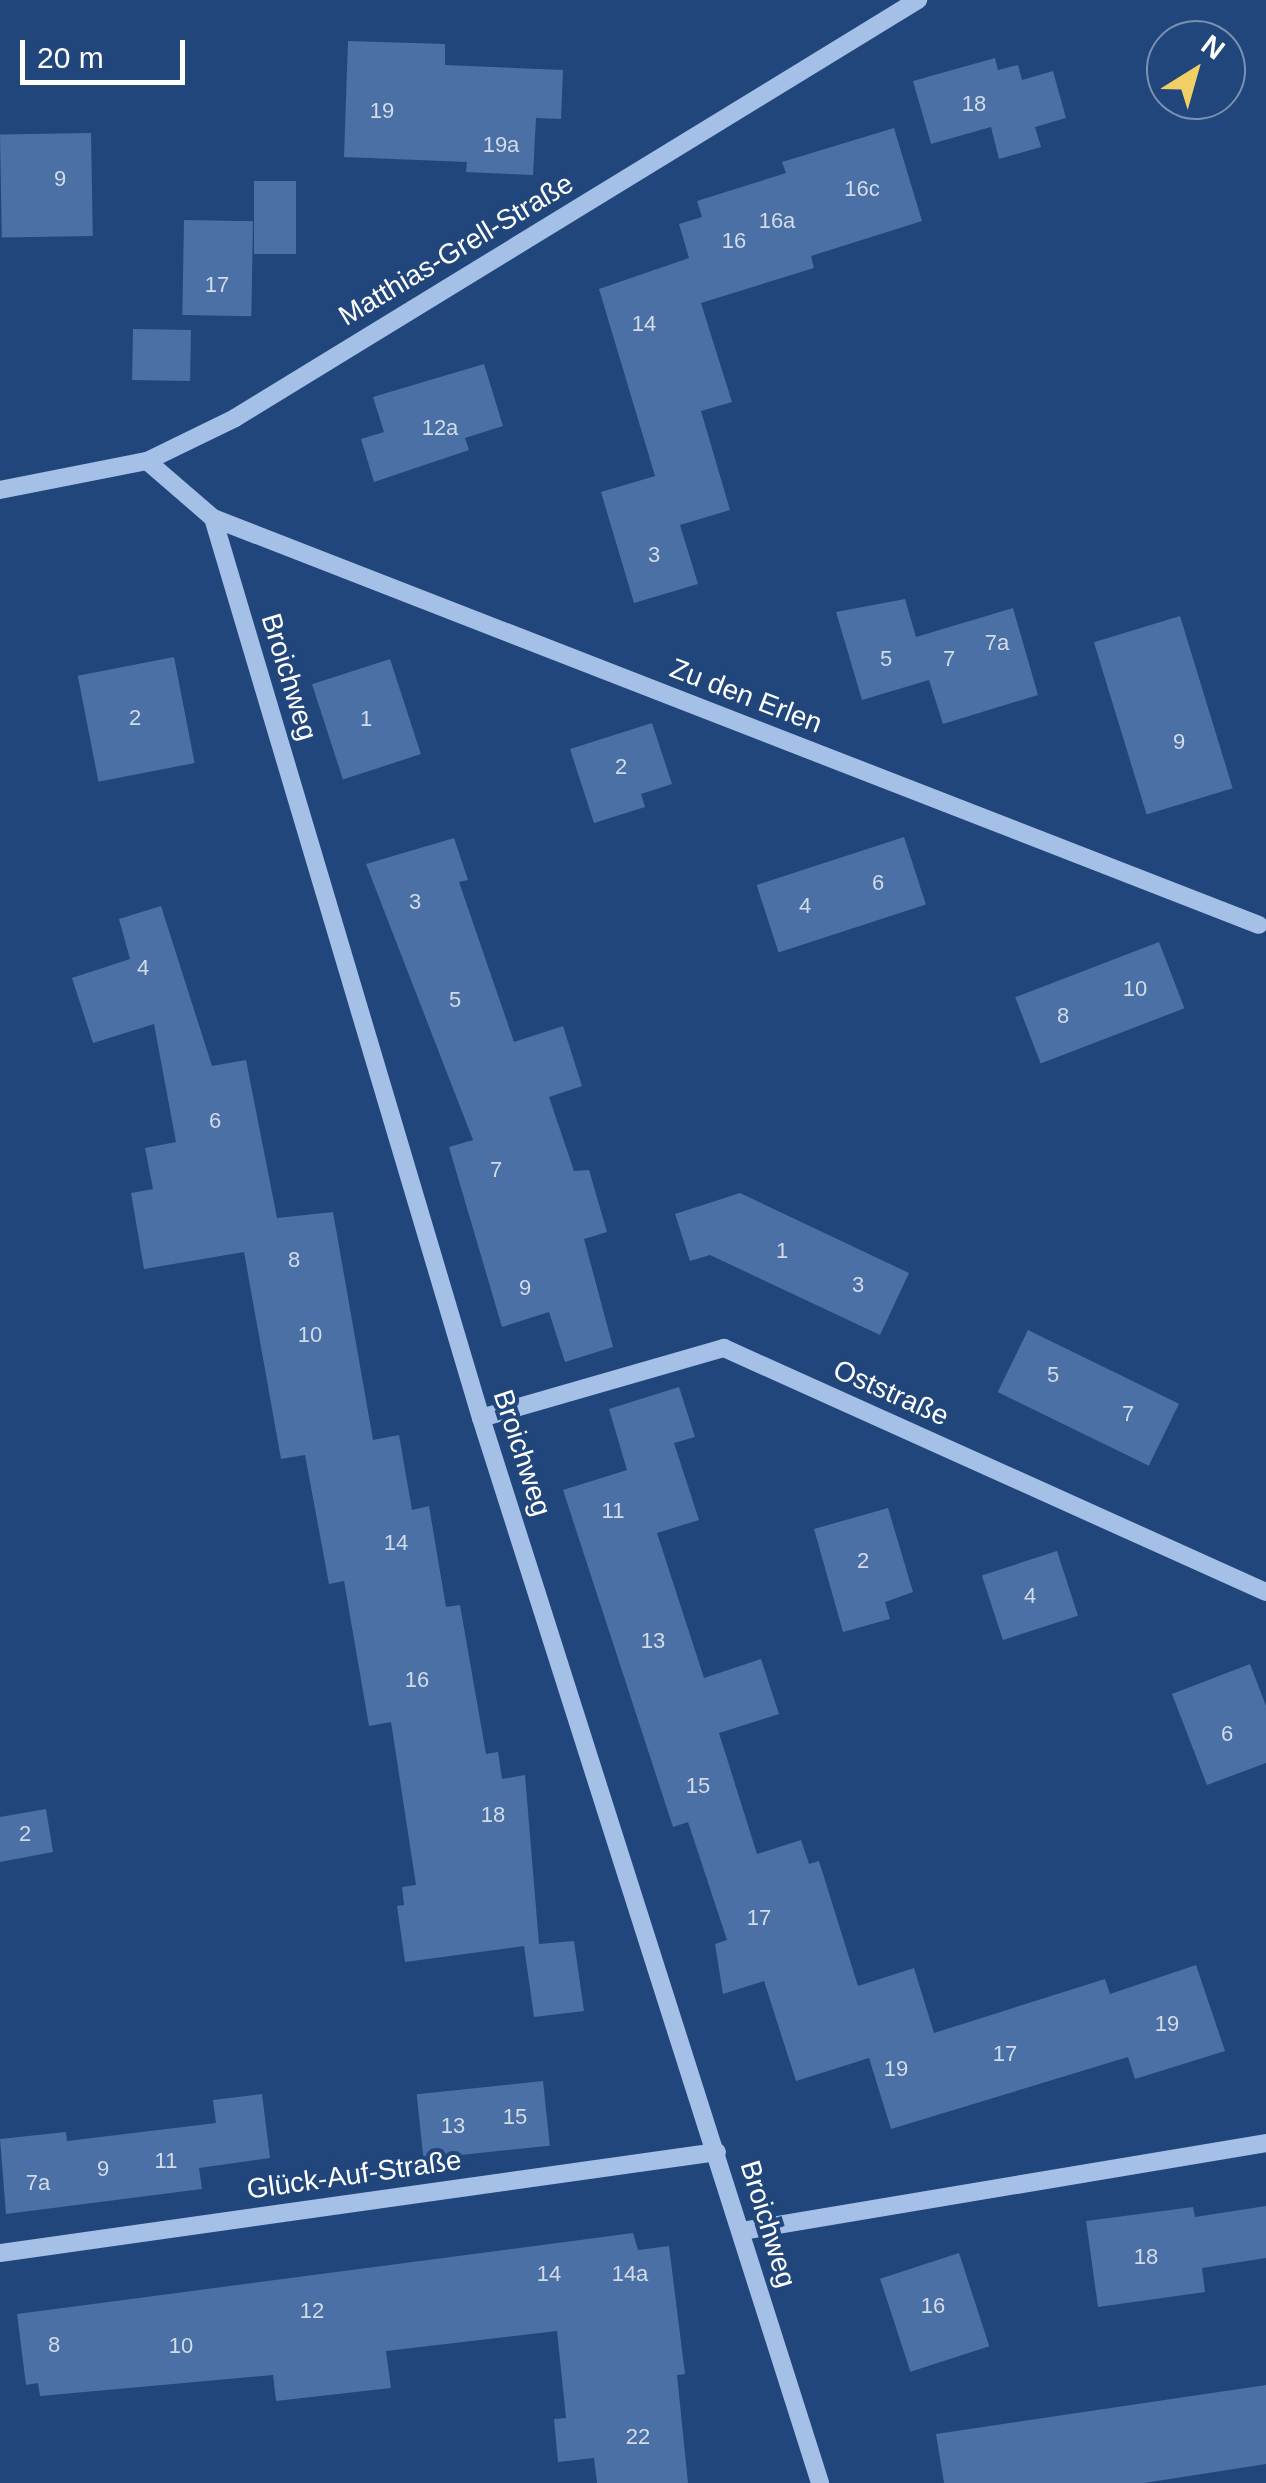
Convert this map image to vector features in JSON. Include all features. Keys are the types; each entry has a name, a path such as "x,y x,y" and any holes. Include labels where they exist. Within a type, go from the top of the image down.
{"street":[{"name":"Matthias-Grell-Straße","path":"0,490 147,461 235,418 918,0"},
{"path":"147,461 213,518"},
{"name":"Zu den Erlen","path":"213,518 1259,926"},
{"name":"Broichweg","path":"213,518 481,1418 820,2483"},
{"name":"Oststraße","path":"481,1418 724,1348 1266,1592"},
{"path":"742,2230 1266,2143"},
{"name":"Glück-Auf-Straße","path":"0,2253 716,2152"}],"building":[{"path":"348,41 445,44 445,65 563,70 561,119 536,118 533,175 466,172 467,162 344,157"},
{"path":"995,58 998,70 1018,65 1022,80 1053,71 1066,118 1035,127 1041,147 999,159 991,127 931,144 913,81"},
{"path":"894,128 922,221 811,256 814,268 701,303 732,402 701,411 730,510 680,525 698,584 634,603 601,492 655,476 599,289 689,258 679,224 702,217 697,201 786,173 782,162"},
{"path":"91,133 93,236 2,238 0,135"},
{"path":"254,181 296,181 296,254 254,254"},
{"path":"184,220 253,221 251,316 182,315"},
{"path":"133,329 191,330 190,381 132,380"},
{"path":"484,364 503,426 465,438 469,450 374,482 361,439 384,432 373,397"},
{"path":"905,599 916,637 1013,608 1038,695 943,724 929,680 862,700 836,612"},
{"path":"1180,616 1233,788 1147,814 1094,642"},
{"path":"174,657 195,763 98,782 78,676"},
{"path":"390,659 421,754 343,779 312,684"},
{"path":"652,723 672,784 641,794 645,807 594,823 570,749"},
{"path":"904,837 926,905 779,952 757,885"},
{"path":"454,838 468,880 459,882 514,1042 563,1026 582,1086 549,1097 574,1171 589,1170 607,1232 584,1239 613,1347 565,1362 549,1312 502,1327 449,1147 473,1140 366,864"},
{"path":"161,906 212,1066 246,1060 277,1218 333,1212 373,1440 399,1435 412,1510 429,1506 446,1607 460,1605 486,1754 498,1752 502,1779 525,1775 539,1944 574,1941 584,2011 534,2017 524,1946 405,1962 397,1906 404,1905 402,1887 416,1885 391,1722 369,1726 344,1581 329,1584 305,1455 281,1459 244,1252 144,1269 131,1193 153,1189 145,1148 176,1142 154,1024 93,1043 72,978 130,959 119,919"},
{"path":"1159,942 1184,1008 1041,1063 1015,997"},
{"path":"740,1193 909,1273 880,1335 710,1255 690,1261 675,1214"},
{"path":"1028,1330 1179,1404 1149,1466 998,1392"},
{"path":"679,1387 695,1437 674,1443 699,1520 657,1533 704,1678 761,1659 779,1714 719,1733 757,1854 801,1840 809,1864 819,1861 858,1986 914,1968 934,2033 1105,1979 1110,1994 1196,1965 1225,2051 1135,2079 1128,2057 891,2129 869,2058 796,2081 764,1981 723,1994 715,1944 727,1940 688,1822 673,1827 563,1490 627,1470 609,1409"},
{"path":"888,1508 913,1592 885,1602 890,1619 843,1632 814,1529"},
{"path":"1057,1551 1078,1616 1003,1640 982,1575"},
{"path":"1250,1664 1266,1706 1266,1763 1207,1785 1172,1694"},
{"path":"46,1809 53,1852 0,1862 0,1817"},
{"path":"543,2081 550,2146 423,2159 417,2094"},
{"path":"262,2094 270,2158 199,2168 202,2189 6,2214 0,2139 66,2132 67,2141 216,2123 213,2100"},
{"path":"1266,2206 1266,2258 1202,2268 1205,2292 1098,2307 1086,2221 1193,2207 1195,2217"},
{"path":"633,2233 638,2250 669,2246 685,2374 677,2375 688,2483 597,2483 594,2458 558,2462 554,2419 566,2418 557,2331 386,2351 391,2388 276,2401 273,2375 40,2396 38,2383 26,2385 17,2314"},
{"path":"959,2253 989,2346 910,2372 880,2279"},
{"path":"1266,2385 1266,2464 1144,2483 944,2483 936,2434"}]}
